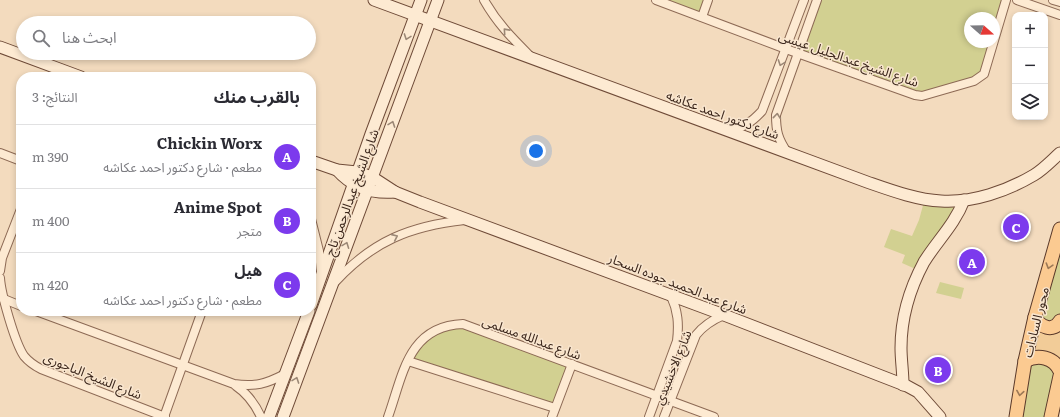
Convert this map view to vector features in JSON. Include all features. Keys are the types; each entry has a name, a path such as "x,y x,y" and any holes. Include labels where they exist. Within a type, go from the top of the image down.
{"main road":[{"name":"محور السادات","path":"1016,417 1025,361 1035,317 1060,229"},
{"path":"1035,317 1038,323 1045,327 1055,326 1060,321"},
{"path":"1025,361 1034,357 1044,357 1052,361 1060,372"},
{"path":"1051,417 1060,376"}],"street":[{"name":"شارع دكتور احمد عكاشه","path":"374,0 886,189 940,201 964,200 1008,188 1035,174 1060,153"},
{"name":"شارع الشيخ عبدالرحمن تاج","path":"316,292 357,172 421,0"},
{"name":"شارع الشيخ عبدالرحمن تاج","path":"283,417 438,0"},
{"path":"484,0 504,29 532,58"},
{"name":"شارع الشيخ عبدالجليل عيسى","path":"656,0 786,49 915,95 922,96 980,79 987,69 1006,0"},
{"path":"702,17 708,0"},
{"path":"728,131 741,128 753,121 762,111 804,0"},
{"path":"787,152 780,141 776,128 776,115 817,0"},
{"path":"1017,0 1060,15"},
{"path":"1053,0 1060,2"},
{"path":"2,49 16,54"},
{"path":"33,60 67,72"},
{"path":"0,153 16,159"},
{"name":"شارع عبد الحميد جوده السحار","path":"316,163 337,170 357,172 372,177 395,192 466,220 724,315 903,385 918,392 940,417"},
{"name":"شارع عبد الحميد جوده السحار","path":"337,170 353,185 376,192 395,192"},
{"path":"903,385 902,337 910,294 924,263 954,222 964,200"},
{"path":"331,285 349,267 369,251 392,238 440,222 466,220"},
{"path":"0,270 2,258 16,225"},
{"path":"316,239 319,251 321,278"},
{"name":"شارع الشيخ الباجورى","path":"0,278 4,299 20,348 25,357 32,364 41,369 165,417"},
{"name":"شارع الاخشيدي","path":"649,417 677,341 679,330 676,306 671,296"},
{"path":"4,299 16,304"},
{"name":"شارع الاخشيدي","path":"664,417 696,335 703,326 713,319 724,315"},
{"path":"50,316 234,384 247,386 261,385 285,374"},
{"path":"165,417 200,316"},
{"path":"269,417 307,316 317,325"},
{"name":"شارع عبدالله مسلمى","path":"388,417 408,361 421,340 430,333 441,328 463,324 714,417"},
{"path":"408,361 555,408"},
{"path":"552,417 572,364"},
{"path":"234,384 245,392 254,403 260,417"}],"shaded area":[{"path":"656,0 708,0 702,17"},
{"path":"817,0 1006,0 1000,20 1000,12 964,12 964,48 991,48 984,74 922,96 797,53"},
{"path":"925,198 964,200 920,271 902,263 905,255 884,247 891,229 912,236 919,220"},
{"path":"1060,229 1060,321 1038,323"},
{"path":"940,282 964,288 961,299 936,293"},
{"path":"463,324 572,364 555,408 408,361 414,350 441,328"},
{"path":"1025,361 1056,365 1052,417 1016,417"}],"sand":[{"path":"1060,321 1060,371 1059,369 1029,359 1038,323"}],"place":[{"name":"هيل","path":"1016,227"},
{"name":"Chickin Worx","path":"972,262"},
{"name":"Anime Spot","path":"938,370"}]}
